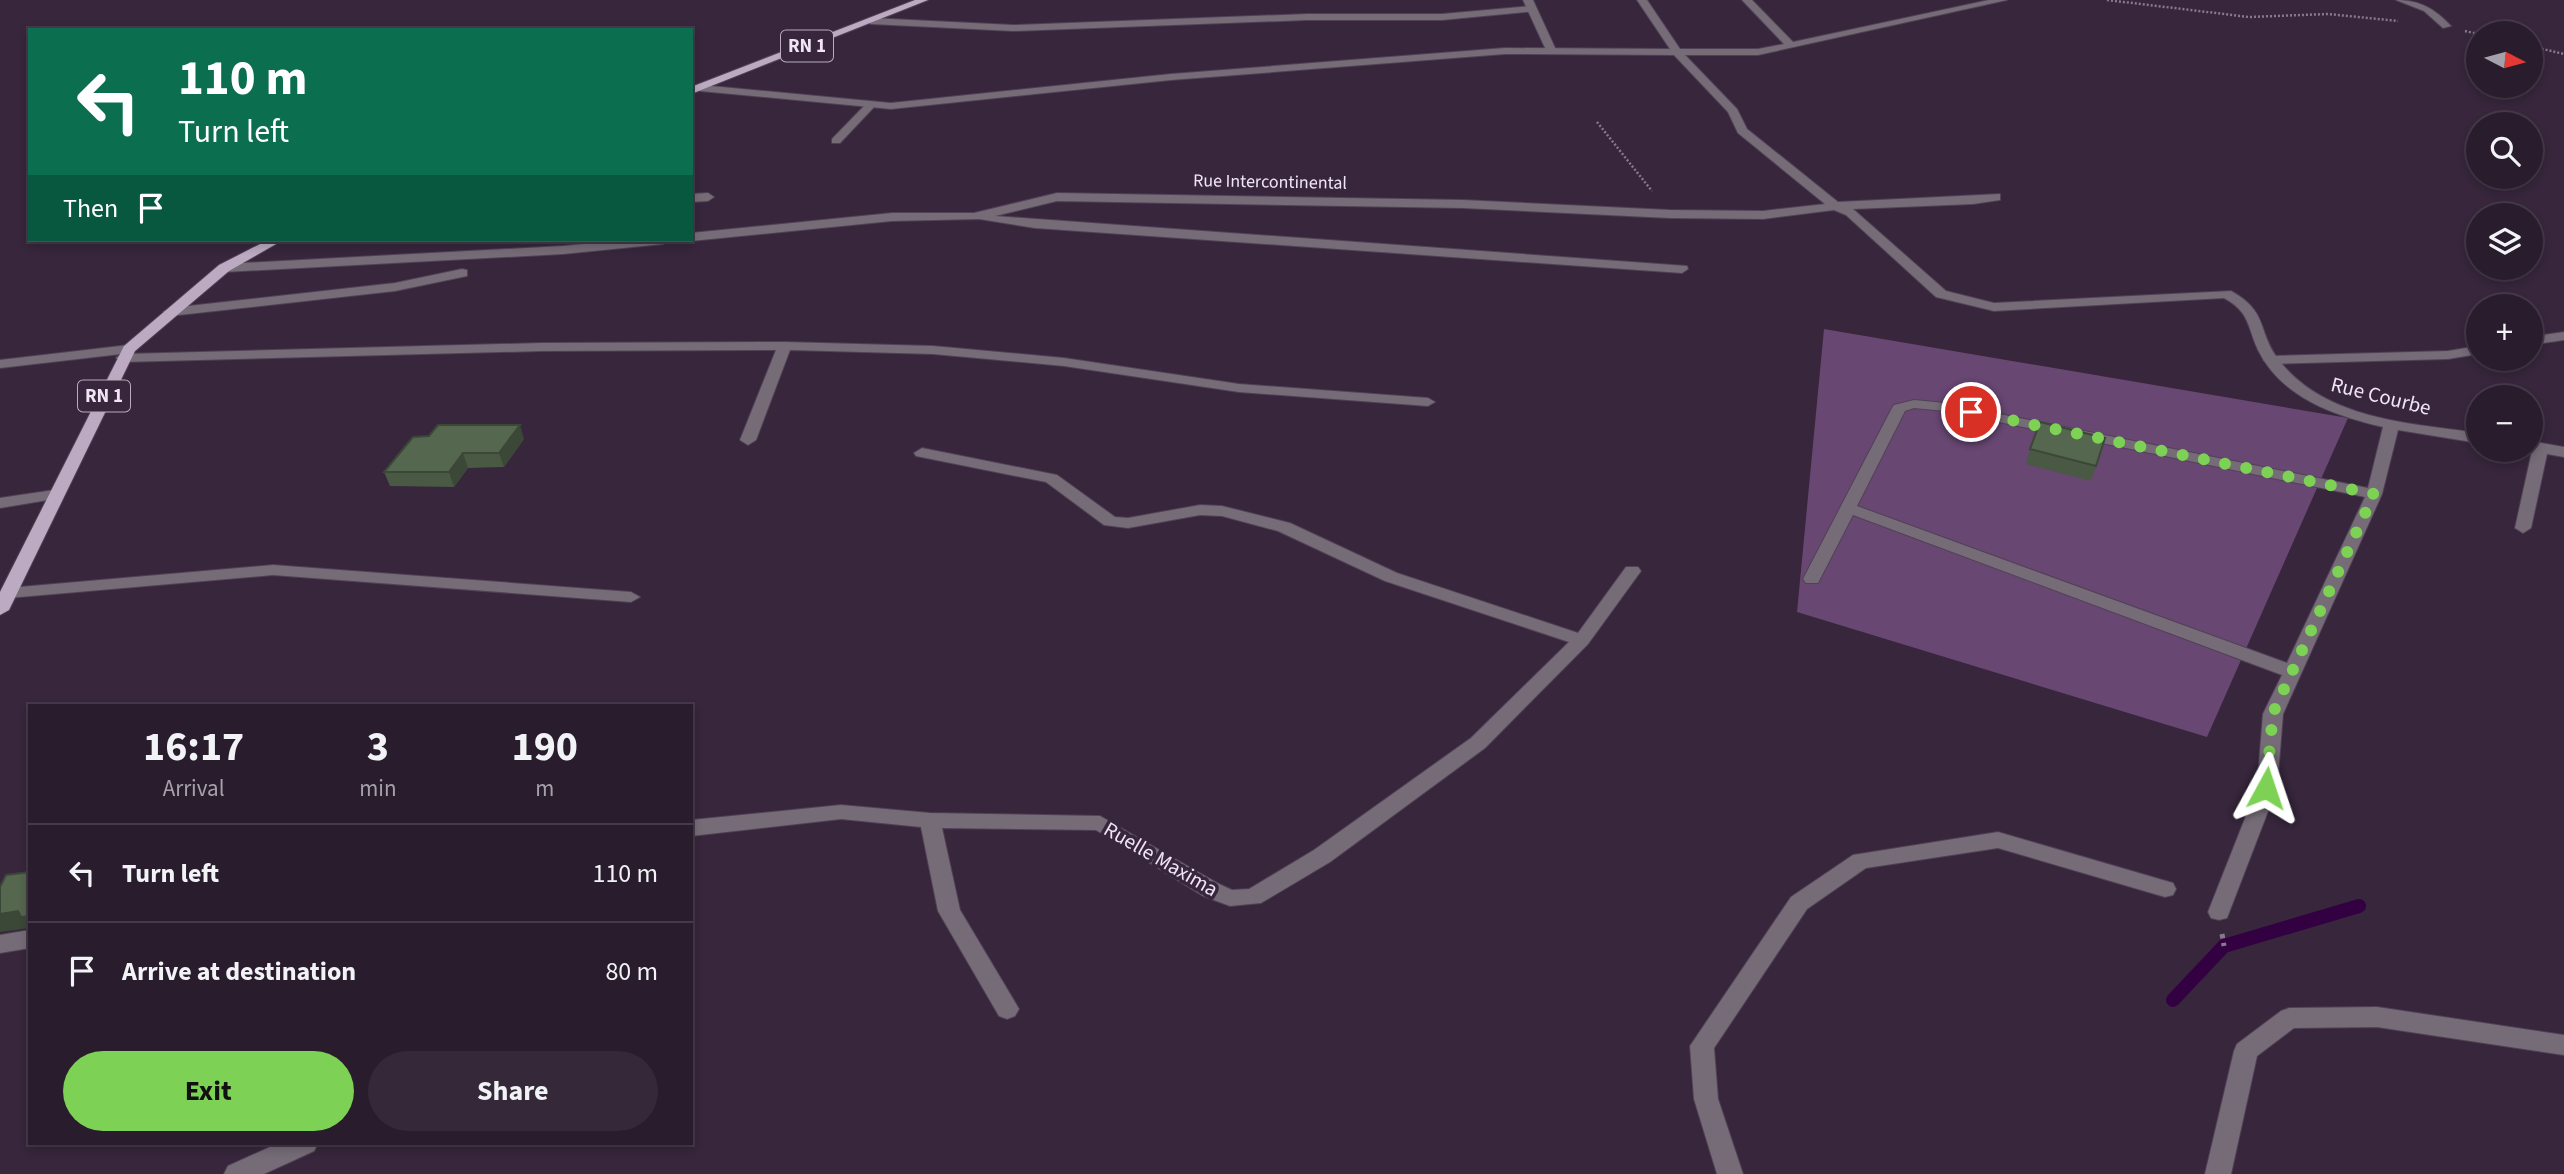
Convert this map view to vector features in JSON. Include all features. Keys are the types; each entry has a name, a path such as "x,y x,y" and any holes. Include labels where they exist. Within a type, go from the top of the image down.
{"main road":[{"name":"RN 1","path":"696,90 923,0"},
{"name":"RN 1","path":"0,610 54,495 126,353 170,312 224,268 273,242"}],"street":[{"path":"1642,0 1678,52 1732,111 1742,131 1835,206 1996,197"},
{"path":"1747,0 1792,46"},
{"path":"696,90 870,106 935,103 1171,77 1551,50 1758,52 2002,0"},
{"path":"2401,0 2427,9 2446,26"},
{"path":"871,21 1013,28 1307,18 1442,17 1530,4 1551,50"},
{"path":"836,141 870,106"},
{"path":"693,198 708,197"},
{"name":"Rue Intercontinental","path":"693,237 892,217 974,217 1057,197 1462,204 1670,214 1763,215 1835,206 1850,212 1941,294 1994,307 2226,293 2244,301"},
{"path":"974,217 1049,225 1682,269"},
{"path":"224,268 563,250 643,242"},
{"path":"170,312 395,287 462,273"},
{"name":"Rue Courbe","path":"2244,301 2255,318 2270,360 2288,381 2318,403 2392,423 2466,436"},
{"path":"2543,339 2564,336"},
{"path":"748,440 785,346"},
{"path":"0,364 126,353 785,346 933,350 1064,362 1239,388 1428,402"},
{"path":"2270,360 2448,355 2466,352"},
{"path":"1812,579 1899,408 1914,404 1945,407 2374,494"},
{"path":"2219,912 2266,788 2273,713 2374,494 2392,423"},
{"path":"2543,448 2564,452"},
{"path":"922,453 1051,478 1110,521 1128,523 1200,510 1222,511 1284,527 1391,578 1582,640"},
{"path":"2524,528 2533,462"},
{"path":"0,503 54,495"},
{"path":"1848,508 2293,672"},
{"path":"8,593 273,570 631,597"},
{"name":"Ruelle Maxima","path":"693,828 841,812 930,820 1100,823 1211,890 1230,898 1253,897 1322,856 1478,743 1582,640 1632,571"},
{"path":"930,820 949,911 1007,1009"},
{"path":"1730,1174 1706,1099 1702,1046 1799,902 1861,861 1998,840 2165,889"},
{"path":"0,944 28,939"},
{"path":"2218,1174 2246,1051 2289,1018 2377,1017 2564,1045"},
{"path":"237,1174 301,1145"}],"path":[{"path":"2107,0 2249,17 2329,14 2446,26 2466,31"},
{"path":"2543,49 2564,54"},
{"path":"1597,122 1670,214"}],"shaded area":[{"path":"1824,329 2348,418 2207,737 1797,612"}],"building":[{"path":"2040,422 2105,438 2096,466 2030,449"},
{"path":"438,425 520,425 499,453 463,453 449,472 384,472 413,437 429,436"},
{"path":"28,872 28,916 21,917 18,911 0,914 0,887 6,875"}],"waterway":[{"path":"2173,1000 2224,946 2359,906"}],"route":[{"path":"1971,412 2374,494 2273,713 2266,788"}]}
